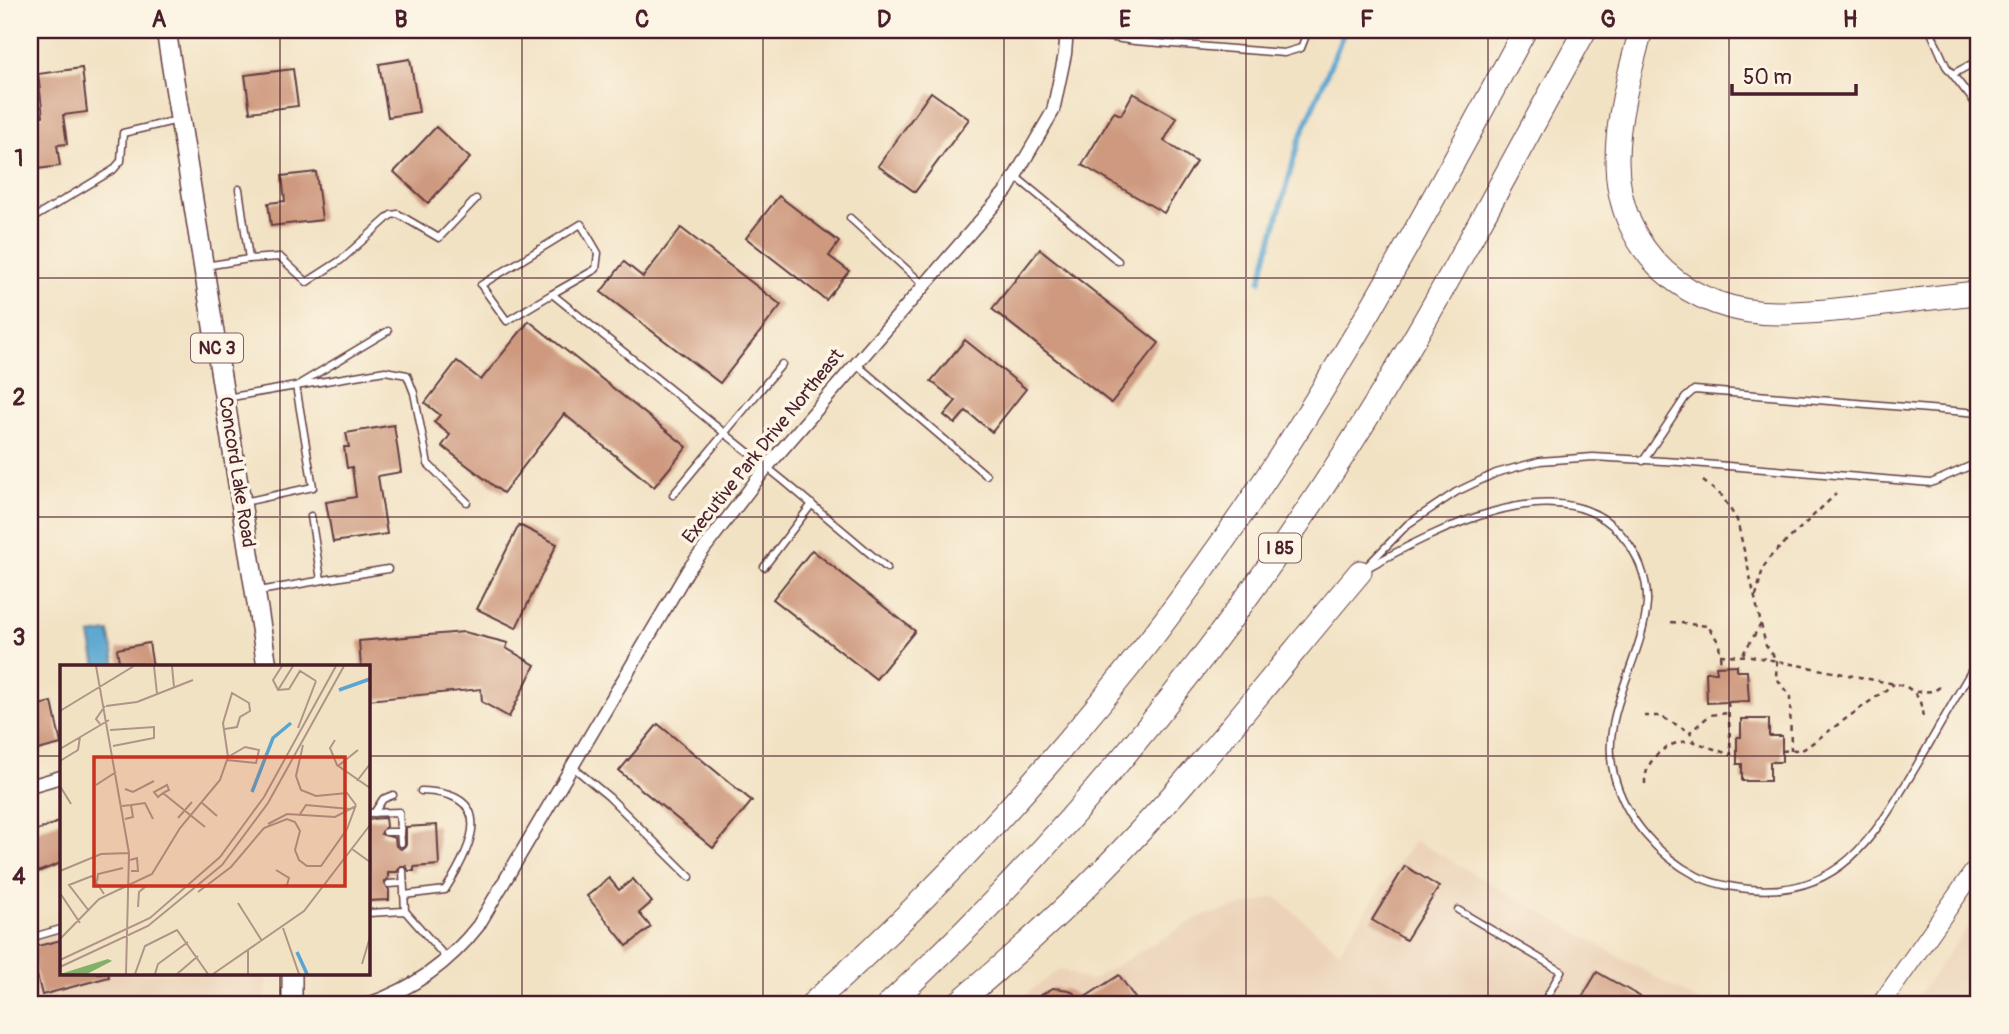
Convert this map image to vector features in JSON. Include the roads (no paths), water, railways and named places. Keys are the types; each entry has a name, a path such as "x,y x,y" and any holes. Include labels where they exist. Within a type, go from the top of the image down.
{"highway":[{"name":"I 85","path":"812,1004 939,881 1010,806 1203,569 1252,500 1362,326 1525,30"},
{"name":"I 85","path":"889,1004 1013,880 1099,784 1250,592 1346,451 1395,372 1585,30"},
{"path":"1641,30 1624,102 1617,160 1620,191 1628,218 1643,246 1659,268 1685,289 1714,304 1778,313 1979,293"},
{"path":"957,1004 1025,946 1111,862 1166,802 1360,572"}],"main road":[{"name":"Concord Lake Road","path":"166,30 267,665"},
{"path":"1881,1004 1979,864"},
{"path":"292,974 292,1004"}],"street":[{"name":"Executive Park Drive Northeast","path":"368,1004 408,989 448,960 478,926 688,570 766,468 1015,176 1053,111 1067,31"},
{"path":"30,786 60,777"}],"lane":[{"path":"1067,31 1135,41 1284,53 1301,48 1308,30"},
{"path":"1930,30 1953,74 1979,108"},
{"path":"1953,74 1979,60"},
{"path":"30,220 114,170 121,162 123,133 179,120"},
{"path":"1015,176 1118,261"},
{"path":"239,189 249,260"},
{"path":"203,266 280,257 307,282 341,260 391,215 398,214 439,238 476,200"},
{"path":"850,218 923,285"},
{"path":"581,224 598,253 596,269 552,294 507,321 481,285 581,224"},
{"path":"552,294 887,568"},
{"path":"296,386 388,331"},
{"path":"855,363 986,475"},
{"path":"673,495 782,364"},
{"path":"225,398 385,371 407,375 414,393 428,464 467,502"},
{"path":"243,502 313,487 296,386"},
{"path":"1643,461 1685,398 1694,390 1979,414"},
{"path":"1360,572 1408,524 1456,492 1496,473 1541,461 1593,457 1931,483 1979,462"},
{"path":"1360,572 1443,528 1543,502 1586,508 1611,522 1636,556 1645,579 1647,600 1615,720 1611,748 1617,785 1637,825 1660,851 1703,879 1734,887 1765,890 1817,881 1842,867 1861,850 1884,820 1979,658"},
{"path":"764,567 812,504"},
{"path":"311,516 321,580"},
{"path":"257,591 388,569"},
{"path":"571,765 609,797 690,877"},
{"path":"404,895 445,890 471,843 473,818 458,798 443,791 421,791"},
{"path":"371,813 383,799 393,795"},
{"path":"371,813 399,812 401,843"},
{"path":"386,832 400,832"},
{"path":"403,872 405,911 448,960"},
{"path":"388,884 403,883"},
{"path":"1458,910 1561,971 1543,1004"},
{"path":"369,913 405,911"},
{"path":"30,938 60,929"}],"water":[{"path":"109,632 116,665 96,665 90,635"}],"waterway":[{"path":"1260,281 1299,141 1345,30"}]}
